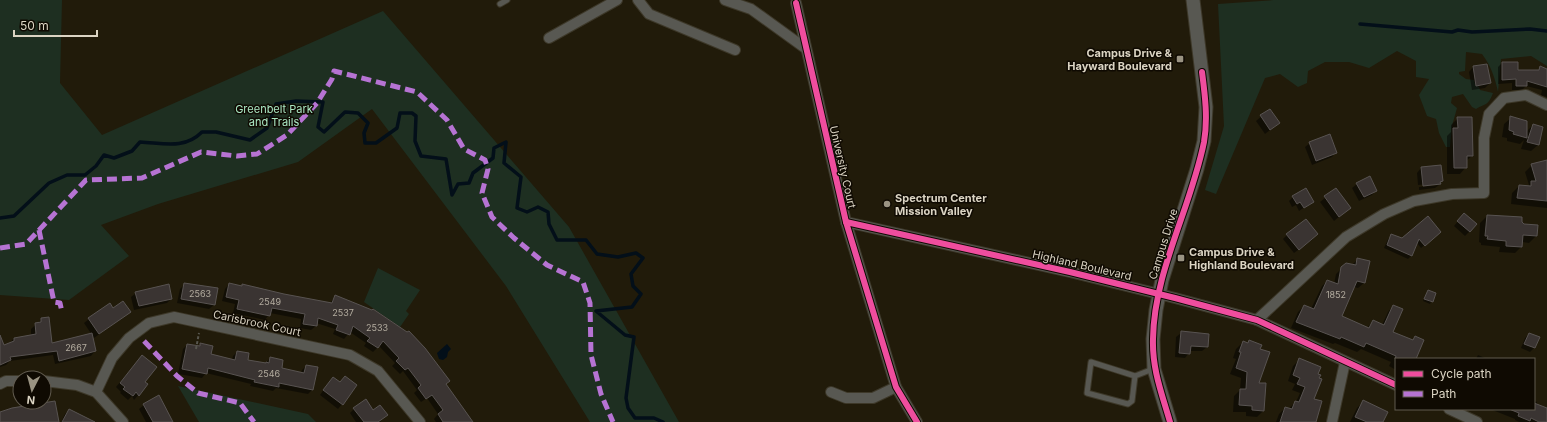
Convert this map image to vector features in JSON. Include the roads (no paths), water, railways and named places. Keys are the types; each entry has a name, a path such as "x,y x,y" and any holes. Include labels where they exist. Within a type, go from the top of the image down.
{"street":[{"path":"550,38 617,0"},
{"path":"638,0 649,14 735,50"},
{"path":"725,0 751,9 805,48"},
{"name":"Campus Drive","path":"1170,422 1154,368 1153,338 1159,294 1204,141 1206,107 1192,0"},
{"name":"University Court","path":"796,3 805,48 846,222 896,387 917,422"},
{"path":"1257,320 1346,237 1384,214 1414,201 1452,194 1484,193 1484,138 1489,114 1504,98 1526,95 1547,106"},
{"name":"Highland Boulevard","path":"846,222 1070,272 1257,320 1395,385"},
{"name":"Carisbrook Court","path":"96,392 112,358 129,338 149,323 174,317 350,355 378,371 420,422"},
{"path":"1332,422 1345,362"},
{"path":"0,384 6,381 12,381"},
{"path":"52,382 77,385 96,392 123,422"},
{"path":"831,392 846,398 873,398 896,387"},
{"path":"1451,410 1477,422"}],"lane":[{"path":"500,4 507,0"},
{"path":"1135,376 1132,401 1128,404 1087,393 1091,362 1135,376 1154,368"}],"waterway":[{"path":"1360,24 1452,32 1458,30 1472,32 1530,29 1547,31"},
{"path":"0,218 14,216 49,183 67,175 85,175 96,166 104,155 114,158 132,151 140,142 165,144 181,143 195,138 202,132 216,132 250,140 267,128 276,104 296,101 323,102 318,127 324,132 345,112 358,113 368,123 364,133 365,143 376,143 397,128 400,113 412,113 416,116 415,141 421,156 446,159 452,195 458,184 469,183 473,173 493,158 494,148 506,142 504,163 521,177 517,208 527,212 538,207 548,212 549,224 557,240 586,240 597,254 618,257 636,253 643,258 631,274 633,286 641,294 632,307 596,311 625,335 634,337 626,398 628,408 635,418 654,418 663,422"}],"place":[{"name":"Campus Drive & Hayward Boulevard","path":"1180,59"},
{"name":"Spectrum Center Mission Valley","path":"887,204"},
{"name":"Campus Drive & Highland Boulevard","path":"1181,258"}],"park label":[{"name":"Greenbelt Park and Trails","path":"274,115"}]}
